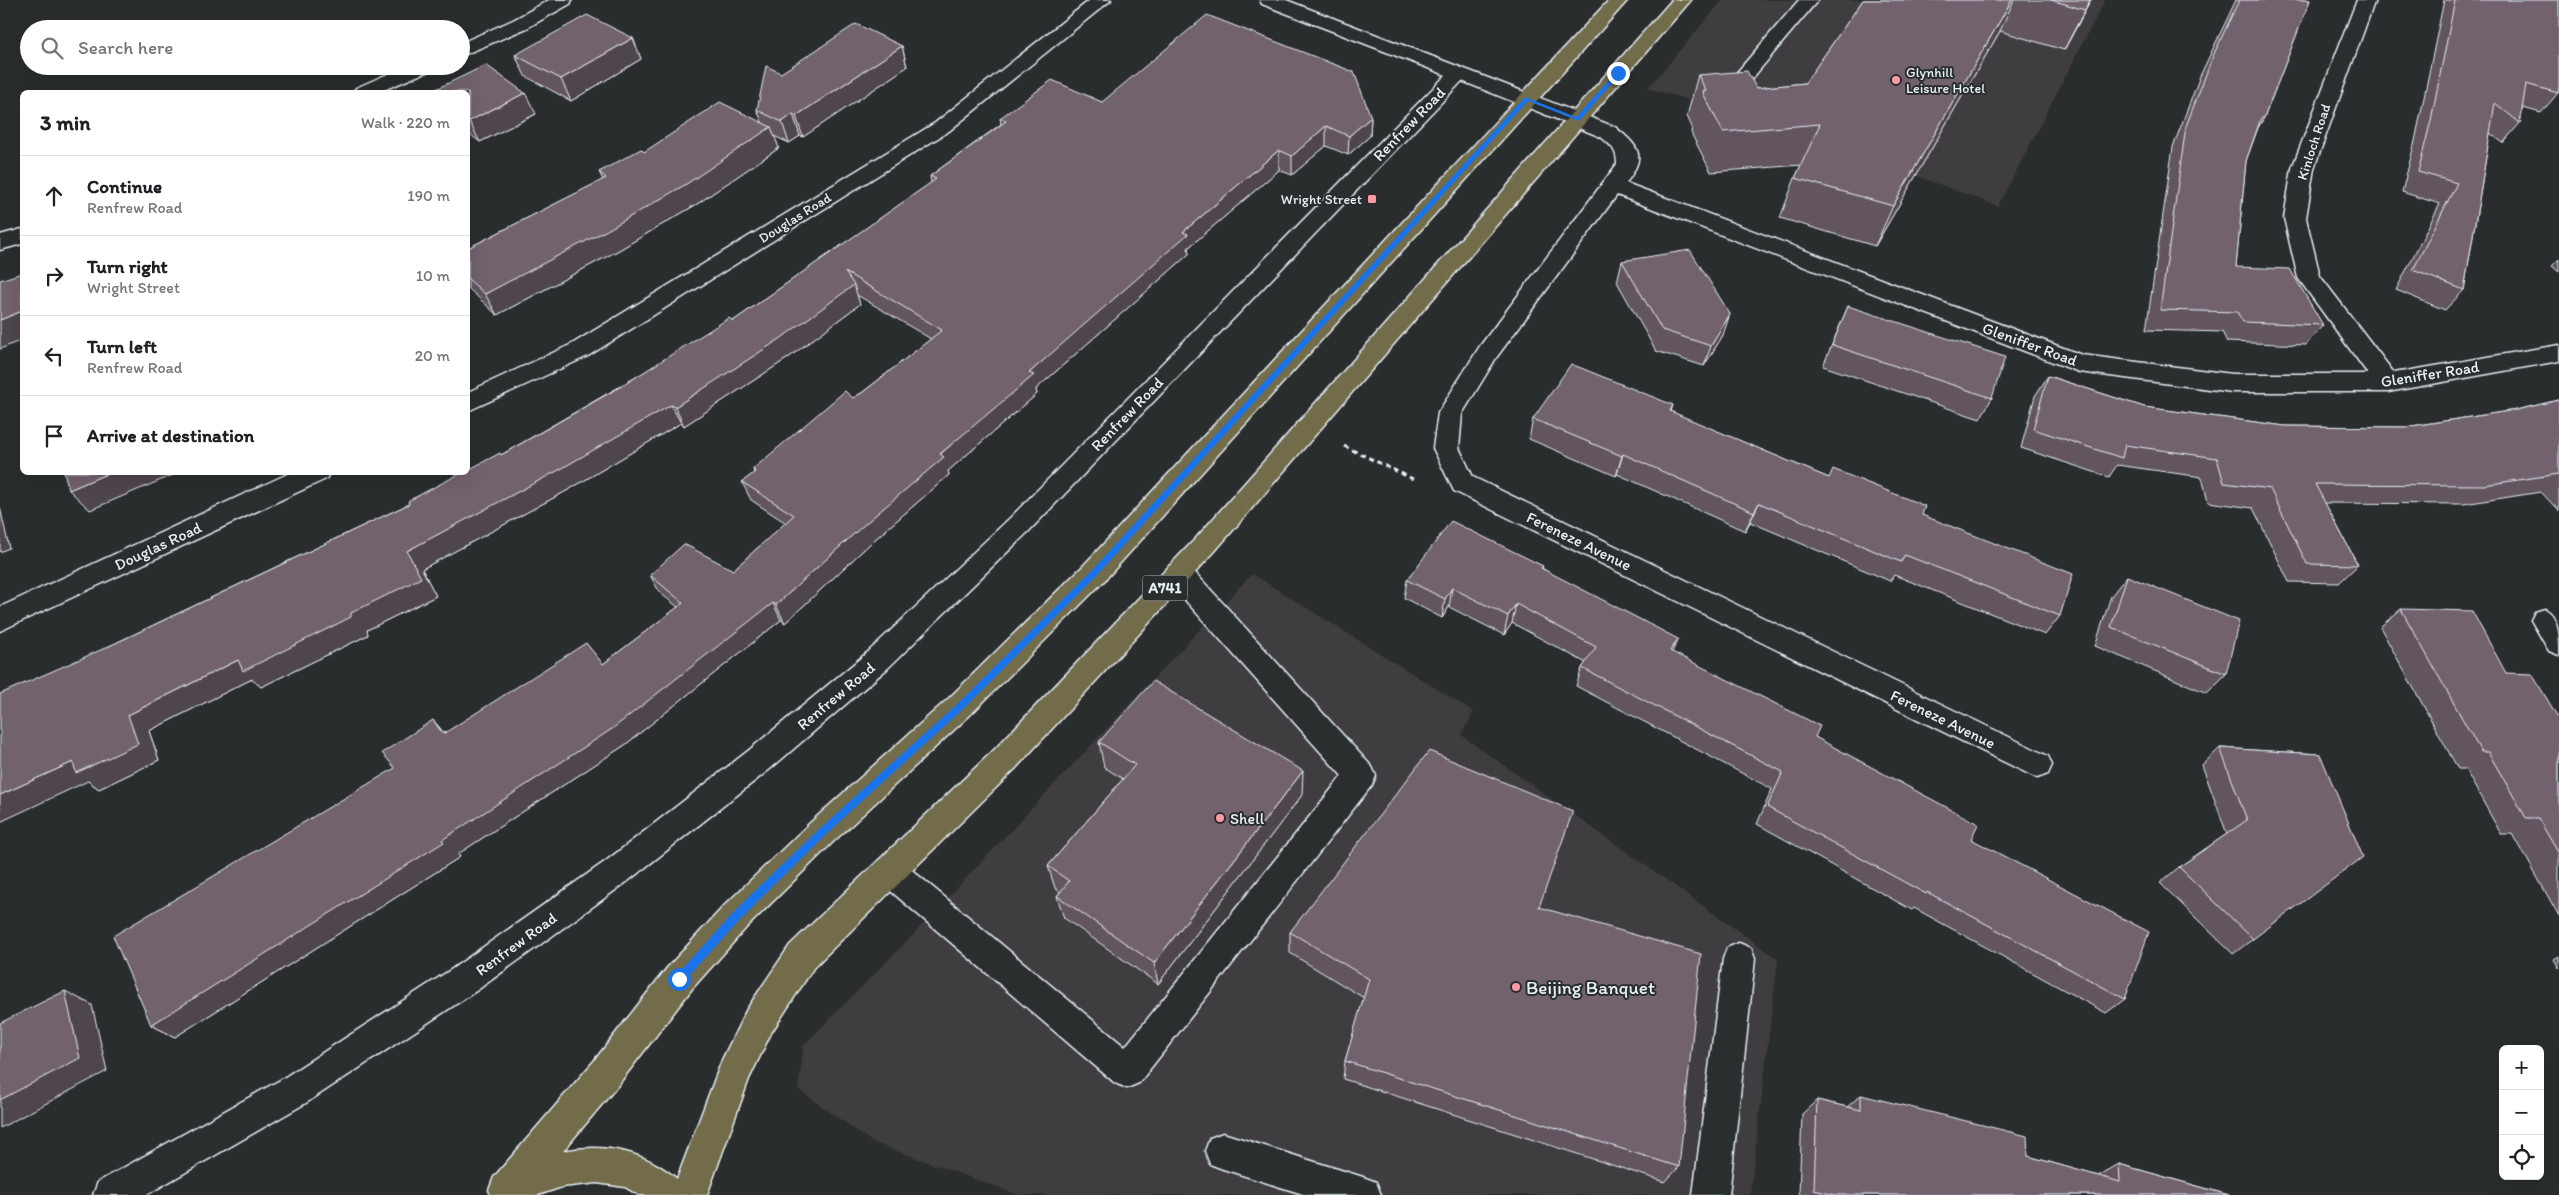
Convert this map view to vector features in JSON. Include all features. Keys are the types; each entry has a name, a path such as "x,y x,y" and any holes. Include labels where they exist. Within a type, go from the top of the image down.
{"main road":[{"path":"504,1193 606,1074 679,979 736,917 822,832 959,707 1094,573 1619,0"},
{"name":"A741","path":"689,1195 734,1072 759,1021 802,956 1005,759 1179,574 1682,0"},
{"path":"504,1193 541,1174 575,1166 608,1165 638,1173 663,1189 668,1195"}],"street":[{"path":"470,46 520,24 564,0"},
{"name":"Douglas Road","path":"470,401 580,350 942,127 1102,0"},
{"path":"1269,0 1608,132 1623,144 1628,155 1620,176"},
{"path":"1728,95 1809,0"},
{"name":"Kinloch Road","path":"2366,0 2303,168 2295,218 2309,278 2388,383"},
{"name":"Renfrew Road","path":"111,1195 294,1090 464,980 617,871 759,760 878,660 1020,524 1459,73"},
{"path":"368,90 403,75"},
{"name":"Gleniffer Road","path":"1620,176 2079,363 2232,383 2388,383 2559,353"},
{"name":"Fereneze Avenue","path":"1620,176 1488,352 1450,414 1446,448 1464,484 2037,765"},
{"path":"0,242 20,237"},
{"name":"Douglas Road","path":"0,620 311,475"},
{"path":"890,871 1127,1071 1361,776 1179,574"},
{"path":"1711,1195 1739,959"},
{"path":"1222,1152 1363,1195"}],"path":[{"path":"1305,428 1418,482 1482,493"}],"shaded area":[{"path":"1723,0 2105,0 1998,206 1790,129 1648,88"},
{"path":"1252,574 1474,712 1461,735 1778,959 1750,1195 1019,1195 872,1142 798,1089 804,1045 910,938"}],"building":[{"path":"1863,0 2012,0 1893,206 1795,178 1820,124 1723,132 1704,95 1703,91 1706,91 1698,75 1747,71 1756,88 1805,83"},
{"path":"2051,0 2090,0 2085,10"},
{"path":"2239,0 2310,0 2264,118 2261,118 2246,161 2236,267 2290,269 2323,325 2243,322 2237,312 2160,310 2186,126 2213,56"},
{"path":"2455,0 2559,0 2558,93 2526,84 2520,123 2495,103 2464,290 2413,270 2457,183 2418,172 2431,120"},
{"path":"587,15 633,38 561,79 515,55"},
{"path":"1207,15 1354,72 1371,117 1349,136 1326,126 1292,156 1279,150 1183,232 1188,234 1029,373 1034,375 940,454 944,457 866,523 776,605 773,603 612,729 442,840 444,842 151,1025 113,936 395,768 382,753 433,720 443,734 586,643 603,664 683,603 650,575 684,544 733,570 794,515 742,482 755,472 753,469 845,391 853,398 863,392 942,330 845,272 854,285 780,339 675,407 671,405 559,470 407,551 421,578 351,613 351,617 243,671 238,660 128,715 138,744 76,773 73,762 0,795 0,694 103,649 409,504 408,501 457,475 470,475 470,469 500,453 501,455 625,384 729,318 733,321 936,179 930,176 1006,121 1000,118 1052,80 1102,102"},
{"path":"856,24 902,46 796,116 793,114 782,122 757,110 766,66 781,73"},
{"path":"486,65 525,93 470,120 470,90 434,90 465,75 470,75 470,73"},
{"path":"720,102 771,127 688,183 609,229 485,294 470,281 470,247 606,178 599,172 641,149 644,152"},
{"path":"1690,250 1730,314 1711,346 1662,330 1622,261"},
{"path":"20,274 20,312 0,320 0,280"},
{"path":"1848,306 2005,357 1992,398 1832,345"},
{"path":"1571,364 1673,405 1670,411 1829,478 1833,469 1925,506 1922,515 2073,574 2060,616 1905,555 1901,562 1759,503 1754,512 1623,454 1622,456 1533,419"},
{"path":"2048,376 2144,407 2285,426 2405,427 2516,410 2559,400 2559,474 2484,485 2315,484 2358,565 2307,564 2270,489 2224,483 2217,458 2125,445 2122,458 2033,429"},
{"path":"65,475 104,475 69,490"},
{"path":"1451,521 1543,566 1541,568 1678,639 1670,651 1820,726 1815,737 1978,824 1971,839 2149,932 2125,999 1927,892 1926,894 1767,807 1783,772 1582,668 1596,647 1516,604 1508,616 1452,588 1445,599 1407,580"},
{"path":"2127,576 2239,621 2226,674 2111,627"},
{"path":"2401,609 2472,611 2506,673 2532,674 2559,719 2559,854 2538,818 2526,818 2488,752 2481,752"},
{"path":"1153,681 1303,771 1154,963 1057,896 1069,881 1048,866 1135,765 1099,742"},
{"path":"2220,748 2320,754 2363,857 2253,939 2179,867 2247,820"},
{"name":"Beijing Banquet","path":"1429,751 1573,811 1539,907 1701,954 1679,1167 1345,1061 1369,979 1290,932"},
{"path":"65,991 80,1058 0,1100 0,1023"},
{"path":"1861,1095 2027,1136 2028,1156 2120,1182 2119,1164 2229,1195 1835,1195 1814,1190 1817,1100 1861,1110"}],"place":[{"name":"Glynhill Leisure Hotel","path":"1896,80"},
{"name":"Wright Street","path":"1372,199"},
{"name":"Shell","path":"1220,818"},
{"name":"Beijing Banquet","path":"1516,987"}],"route":[{"path":"679,979 736,917 822,832 959,707 1094,573 1527,99 1577,120 1618,73"}]}
